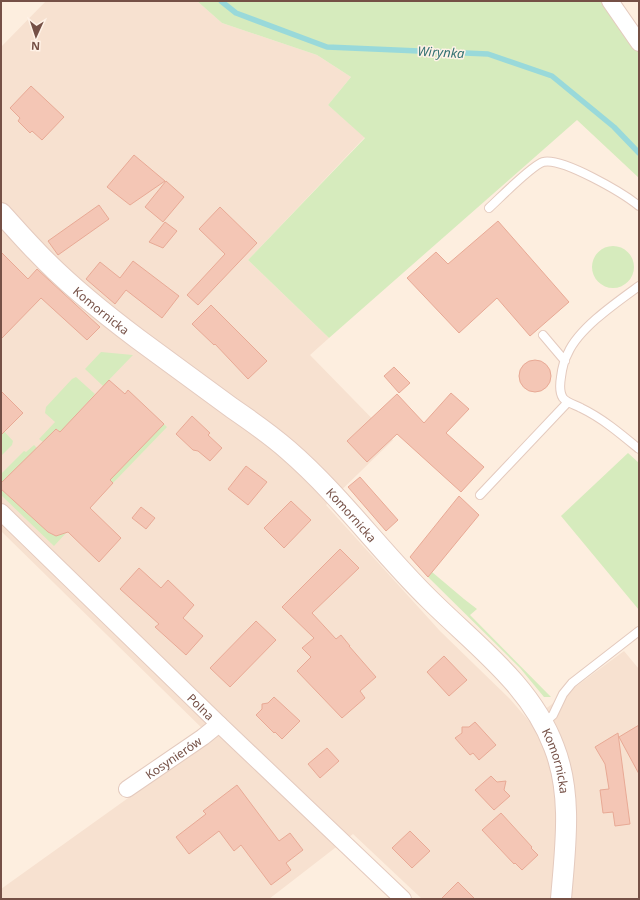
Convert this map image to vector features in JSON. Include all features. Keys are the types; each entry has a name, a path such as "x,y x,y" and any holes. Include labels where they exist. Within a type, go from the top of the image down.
{"street":[{"path":"610,1 639,43"},
{"name":"Komornicka","path":"1,213 36,251 88,300 138,340 287,448 340,500 423,594 503,670 524,695 544,723 559,762 566,807 566,835 561,899"},
{"name":"Polna","path":"1,512 218,724 403,899"},
{"name":"Kosynierów","path":"127,789 203,737 218,724"}],"lane":[{"path":"489,208 533,167 542,162 561,164 586,175 615,190 639,206"},
{"path":"639,286 607,310 583,332 573,344 565,361 560,380 560,390 563,398 594,416 625,437 639,449"},
{"path":"543,335 565,361"},
{"path":"480,495 568,402"},
{"path":"544,723 553,715 563,694 572,683 639,631"}],"shaded area":[{"path":"46,1 197,1 222,23 317,55 351,77 328,105 365,137 248,260 329,338 310,355 393,440 326,505 440,631 510,699 529,721 624,651 639,669 639,899 422,899 353,834 269,899 1,899 1,889 212,738 1,531 1,47"}],"green space":[{"path":"197,1 601,1 611,12 639,52 639,178 577,120 329,338 248,260 365,138 328,105 351,77 317,55 222,23"},
{"path":"609,246 617,246 628,252 634,263 634,271 628,282 617,288 609,288 598,282 592,271 592,263 598,252"},
{"path":"101,352 133,355 103,386 85,369"},
{"path":"76,377 95,394 64,428 116,474 164,424 167,427 113,483 57,429 43,442 39,439 55,422 45,413 46,407 72,379"},
{"path":"1,428 13,441 12,445 1,456"},
{"path":"34,445 37,448 1,483 1,474 24,451 26,452"},
{"path":"628,453 639,463 639,610 561,516"},
{"path":"1,489 48,532 56,536 66,533 54,546 1,495"},
{"path":"432,572 477,609 470,615 551,697 544,697 520,668 428,577"}],"building":[{"path":"31,86 64,117 42,140 32,131 30,133 18,121 20,118 10,108"},
{"path":"134,155 165,181 130,205 107,187"},
{"path":"166,181 184,197 163,222 145,207"},
{"path":"99,205 109,219 58,255 48,241"},
{"path":"220,207 257,243 198,305 187,295 225,254 199,229"},
{"path":"498,221 569,302 530,336 497,298 459,333 407,278 436,252 448,264"},
{"path":"165,222 177,231 163,248 149,242"},
{"path":"1,252 28,279 37,269 100,327 87,340 41,298 1,339"},
{"path":"133,261 179,296 162,318 126,290 115,304 86,279 100,262 120,278"},
{"path":"211,305 267,361 248,379 215,344 214,345 192,324"},
{"path":"535,360 541,361 548,367 551,376 550,382 544,389 535,392 529,391 522,385 519,376 520,370 526,363"},
{"path":"394,367 410,383 399,393 384,376"},
{"path":"109,380 125,394 128,390 164,424 110,480 113,483 90,508 121,538 99,562 68,532 56,536 48,532 1,489 1,483 56,429 60,432"},
{"path":"1,391 23,413 1,435"},
{"path":"451,393 469,409 446,433 484,467 461,492 397,434 367,462 347,441 397,394 424,423"},
{"path":"192,416 210,433 208,435 222,448 210,461 198,451 193,450 176,434"},
{"path":"246,466 267,482 248,505 228,489"},
{"path":"360,477 398,520 386,531 348,487"},
{"path":"459,496 479,515 428,577 410,557"},
{"path":"291,501 311,520 284,548 264,528"},
{"path":"141,507 155,518 146,529 132,518"},
{"path":"340,549 359,568 312,613 336,639 341,635 376,677 360,691 365,698 342,718 297,671 311,657 302,648 314,638 282,607"},
{"path":"139,568 161,588 168,580 194,605 183,618 203,636 186,655 155,627 159,624 120,589"},
{"path":"256,621 276,640 230,687 210,668"},
{"path":"444,656 467,680 449,696 427,672"},
{"path":"274,697 300,721 282,739 256,715 262,709 262,704 268,703"},
{"path":"475,722 496,745 479,760 473,753 470,755 455,738 462,733 462,727 469,727"},
{"path":"639,725 639,774 619,737"},
{"path":"618,733 630,824 615,826 613,812 603,813 600,790 609,789 605,764 595,747"},
{"path":"327,748 339,761 320,778 308,764"},
{"path":"491,776 497,782 506,781 504,790 510,796 494,810 475,790"},
{"path":"237,785 279,841 290,833 303,850 286,863 291,870 271,885 241,845 234,851 219,831 189,854 176,837 206,814 203,811"},
{"path":"501,813 538,855 522,870 515,863 514,864 482,830"},
{"path":"410,831 430,851 412,868 392,848"},
{"path":"458,882 475,899 441,899"}],"waterway":[{"name":"Wirynka","path":"221,1 236,13 327,47 488,54 552,76 614,127 639,153"}]}
